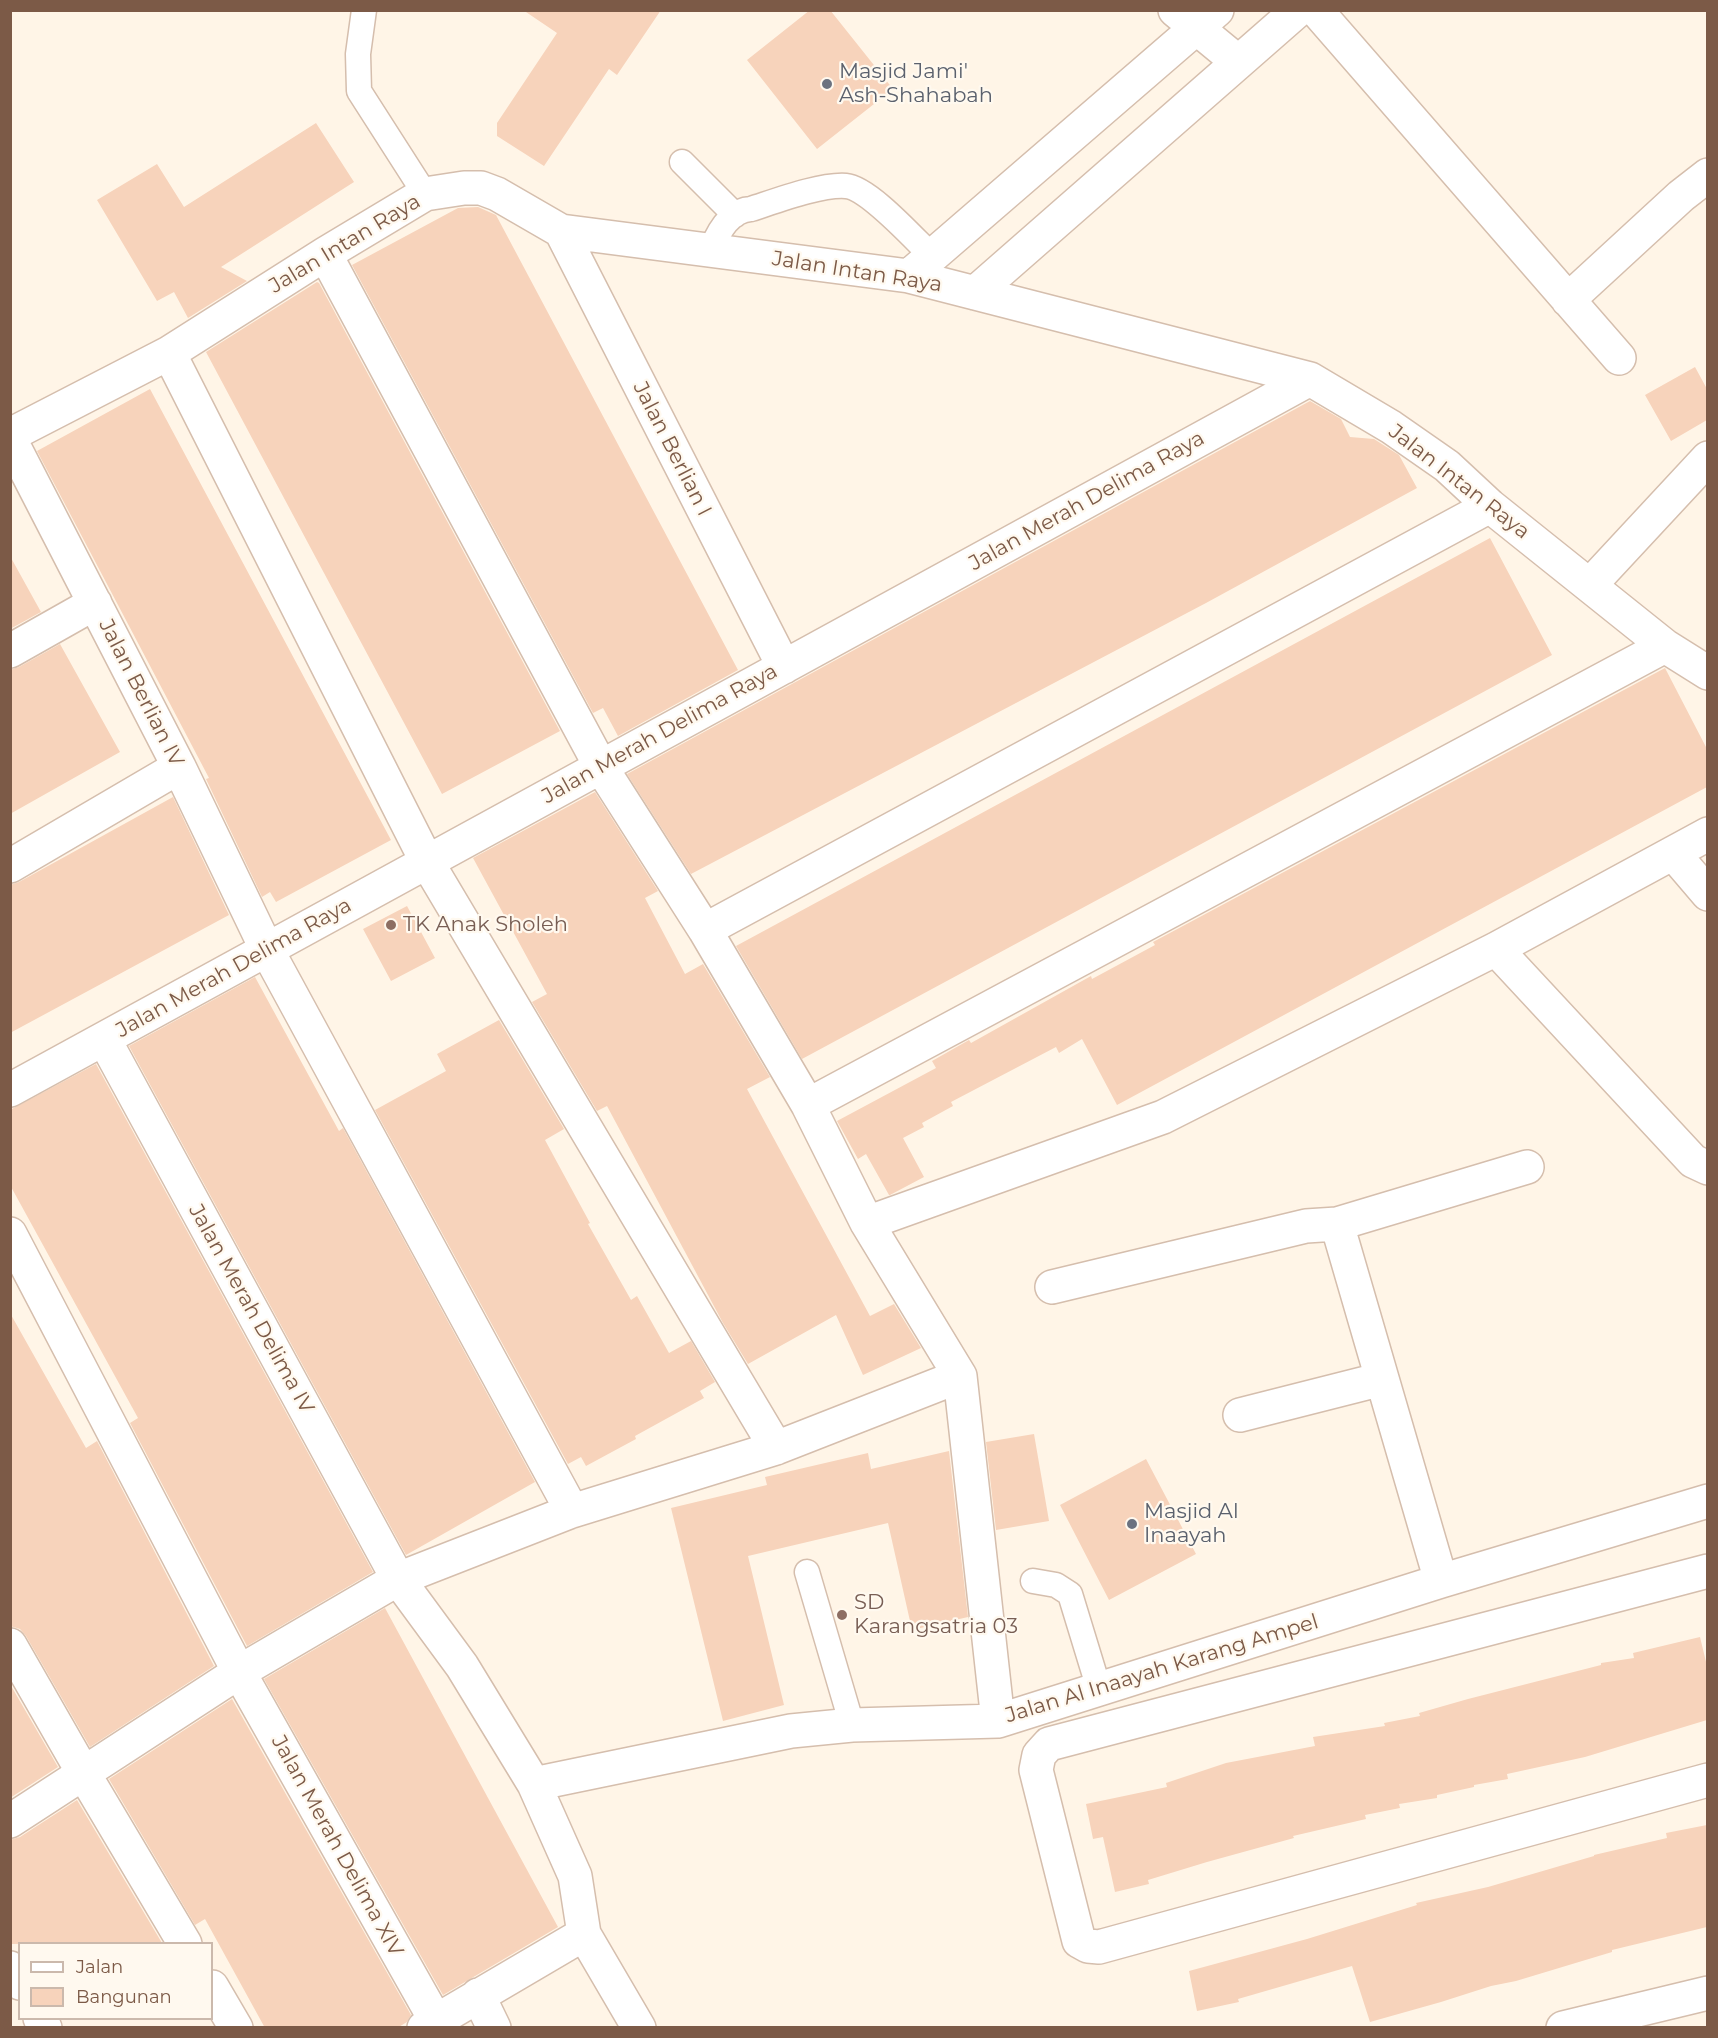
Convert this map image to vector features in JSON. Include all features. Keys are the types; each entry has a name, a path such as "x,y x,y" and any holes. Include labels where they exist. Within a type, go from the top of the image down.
{"street":[{"path":"975,293 1298,10"},
{"path":"1316,10 1619,358"},
{"path":"921,266 1196,16 1238,63"},
{"path":"1568,300 1707,175"},
{"name":"Jalan Intan Raya","path":"10,437 169,353 425,194 464,188 481,189 497,194 561,231 711,250 921,266 975,293 1310,379 1391,427 1447,466 1490,506 1665,646 1707,673"},
{"name":"Jalan Berlian I","path":"561,231 784,667"},
{"path":"325,254 601,767 705,930 808,1105 867,1223 960,1376 998,1721"},
{"path":"169,353 427,862 776,1448"},
{"name":"Jalan Merah Delima Raya","path":"10,1089 1310,379"},
{"name":"Jalan Berlian IV","path":"10,437 179,767 267,950 572,1511"},
{"path":"1590,585 1707,458"},
{"path":"705,930 1490,506"},
{"path":"10,651 95,603"},
{"path":"808,1105 1665,646"},
{"path":"10,866 179,767"},
{"path":"867,1223 1163,1117 1496,949 1707,834"},
{"path":"1673,853 1707,894"},
{"path":"1496,949 1693,1161 1707,1168"},
{"name":"Jalan Merah Delima IV","path":"102,1040 110,1050 398,1580 462,1666 534,1784 575,1876 584,1934"},
{"path":"1052,1287 1306,1226 1337,1224 1527,1167"},
{"path":"1337,1224 1441,1581"},
{"name":"Jalan Merah Delima XIV","path":"10,1234 239,1672 430,2024"},
{"path":"10,1821 239,1672 398,1580 572,1511 776,1448 960,1376"},
{"path":"1240,1415 1382,1379"},
{"name":"Jalan Al Inaayah Karang Ampel","path":"534,1784 791,1731 852,1725 998,1721 1441,1581 1707,1502"},
{"path":"1707,1573 1049,1744 1039,1755 1036,1770 1079,1941 1088,1946 1099,1947 1707,1780"},
{"path":"10,1645 184,1942"},
{"path":"430,2024 584,1934 639,2028"},
{"path":"213,1989 236,2028"},
{"path":"1563,2028 1707,1993"},
{"path":"478,1995 494,2028"}],"lane":[{"path":"364,10 358,54 359,91 425,194"},
{"path":"682,162 735,215"},
{"path":"711,250 717,234 727,221 742,209 751,209 826,188 848,186 869,197 921,266"},
{"path":"807,1572 852,1725"},
{"path":"1033,1581 1056,1585 1070,1594 1099,1689"}],"building":[{"path":"523,10 661,10 617,75 609,69 544,166 497,136 497,123 557,33"},
{"path":"810,10 830,10 893,89 817,149 747,60"},
{"path":"316,123 354,182 221,267 247,281 188,318 174,292 157,301 97,200 157,164 184,207"},
{"path":"478,207 496,215 738,670 618,736 603,708 593,713 352,265 458,208"},
{"path":"317,282 560,731 442,794 206,352"},
{"path":"1695,367 1707,389 1707,420 1671,441 1645,395"},
{"path":"150,389 391,840 276,902 270,892 262,897 206,779 209,778 37,451"},
{"path":"1310,401 1341,419 1350,437 1374,439 1399,455 1417,488 1206,603 691,874 627,774"},
{"path":"1490,538 1552,655 802,1059 736,946"},
{"path":"10,556 41,612 10,629"},
{"path":"60,644 120,752 10,814 10,670"},
{"path":"1665,668 1707,749 1707,787 1117,1105 1082,1039 1059,1053 1056,1047 951,1102 953,1106 922,1123 924,1127 903,1138 924,1177 889,1195 866,1154 858,1159 837,1121 936,1068 932,1061 969,1040 971,1043 1091,976 1092,979 1155,945 1153,942"},
{"path":"595,792 658,891 645,898 685,974 703,964 770,1077 747,1089 870,1316 894,1304 921,1348 863,1375 836,1315 748,1364 723,1323 607,1106 597,1111 532,1002 547,994 473,858"},
{"path":"173,797 229,915 10,1033 10,885"},
{"path":"407,906 435,958 391,981 363,929"},
{"path":"255,977 339,1131 343,1128 535,1482 406,1555 129,1046"},
{"path":"499,1020 564,1129 545,1140 590,1223 588,1224 631,1300 637,1296 669,1353 691,1341 715,1382 700,1391 704,1398 586,1466 581,1457 568,1464 375,1110 446,1071 437,1054"},
{"path":"96,1064 373,1572 247,1646 130,1423 138,1418 10,1185 10,1110"},
{"path":"10,1313 86,1448 97,1441 214,1666 90,1747 26,1636 20,1629 10,1626"},
{"path":"1034,1434 1049,1521 996,1530 986,1442"},
{"path":"949,1451 968,1617 912,1630 888,1523 748,1556 784,1705 723,1721 671,1508 767,1485 765,1477 868,1453 871,1469"},
{"path":"1146,1459 1196,1554 1109,1600 1060,1505"},
{"path":"385,1608 558,1927 443,1995 264,1679"},
{"path":"1700,1637 1707,1666 1707,1720 1585,1757 1507,1774 1508,1779 1474,1785 1474,1787 1437,1795 1437,1798 1399,1804 1400,1808 1365,1815 1366,1819 1293,1836 1294,1838 1148,1880 1149,1884 1115,1892 1103,1837 1093,1839 1086,1804 1167,1787 1166,1783 1226,1763 1315,1746 1313,1737 1385,1726 1384,1723 1420,1716 1419,1713 1468,1699 1601,1665 1601,1663 1634,1658 1633,1653"},
{"path":"10,1684 58,1767 10,1798"},
{"path":"232,1699 411,2015 407,2022 397,2028 265,2028 205,1919 195,1925 109,1779"},
{"path":"77,1800 161,1942 18,1942 18,1944 10,1944 10,1840 20,1837"},
{"path":"1707,1825 1707,1927 1612,1950 1612,1952 1516,1981 1491,1986 1370,2022 1352,1966 1238,1999 1239,2002 1197,2011 1189,1971 1307,1939 1417,1905 1416,1903 1488,1887 1594,1855 1667,1838 1666,1833"}],"place":[{"name":"Masjid Jami' Ash-Shahabah","path":"827,84"},
{"name":"TK Anak Sholeh","path":"391,925"},
{"name":"Masjid Al Inaayah","path":"1132,1524"},
{"name":"SD Karangsatria 03","path":"842,1615"}]}
